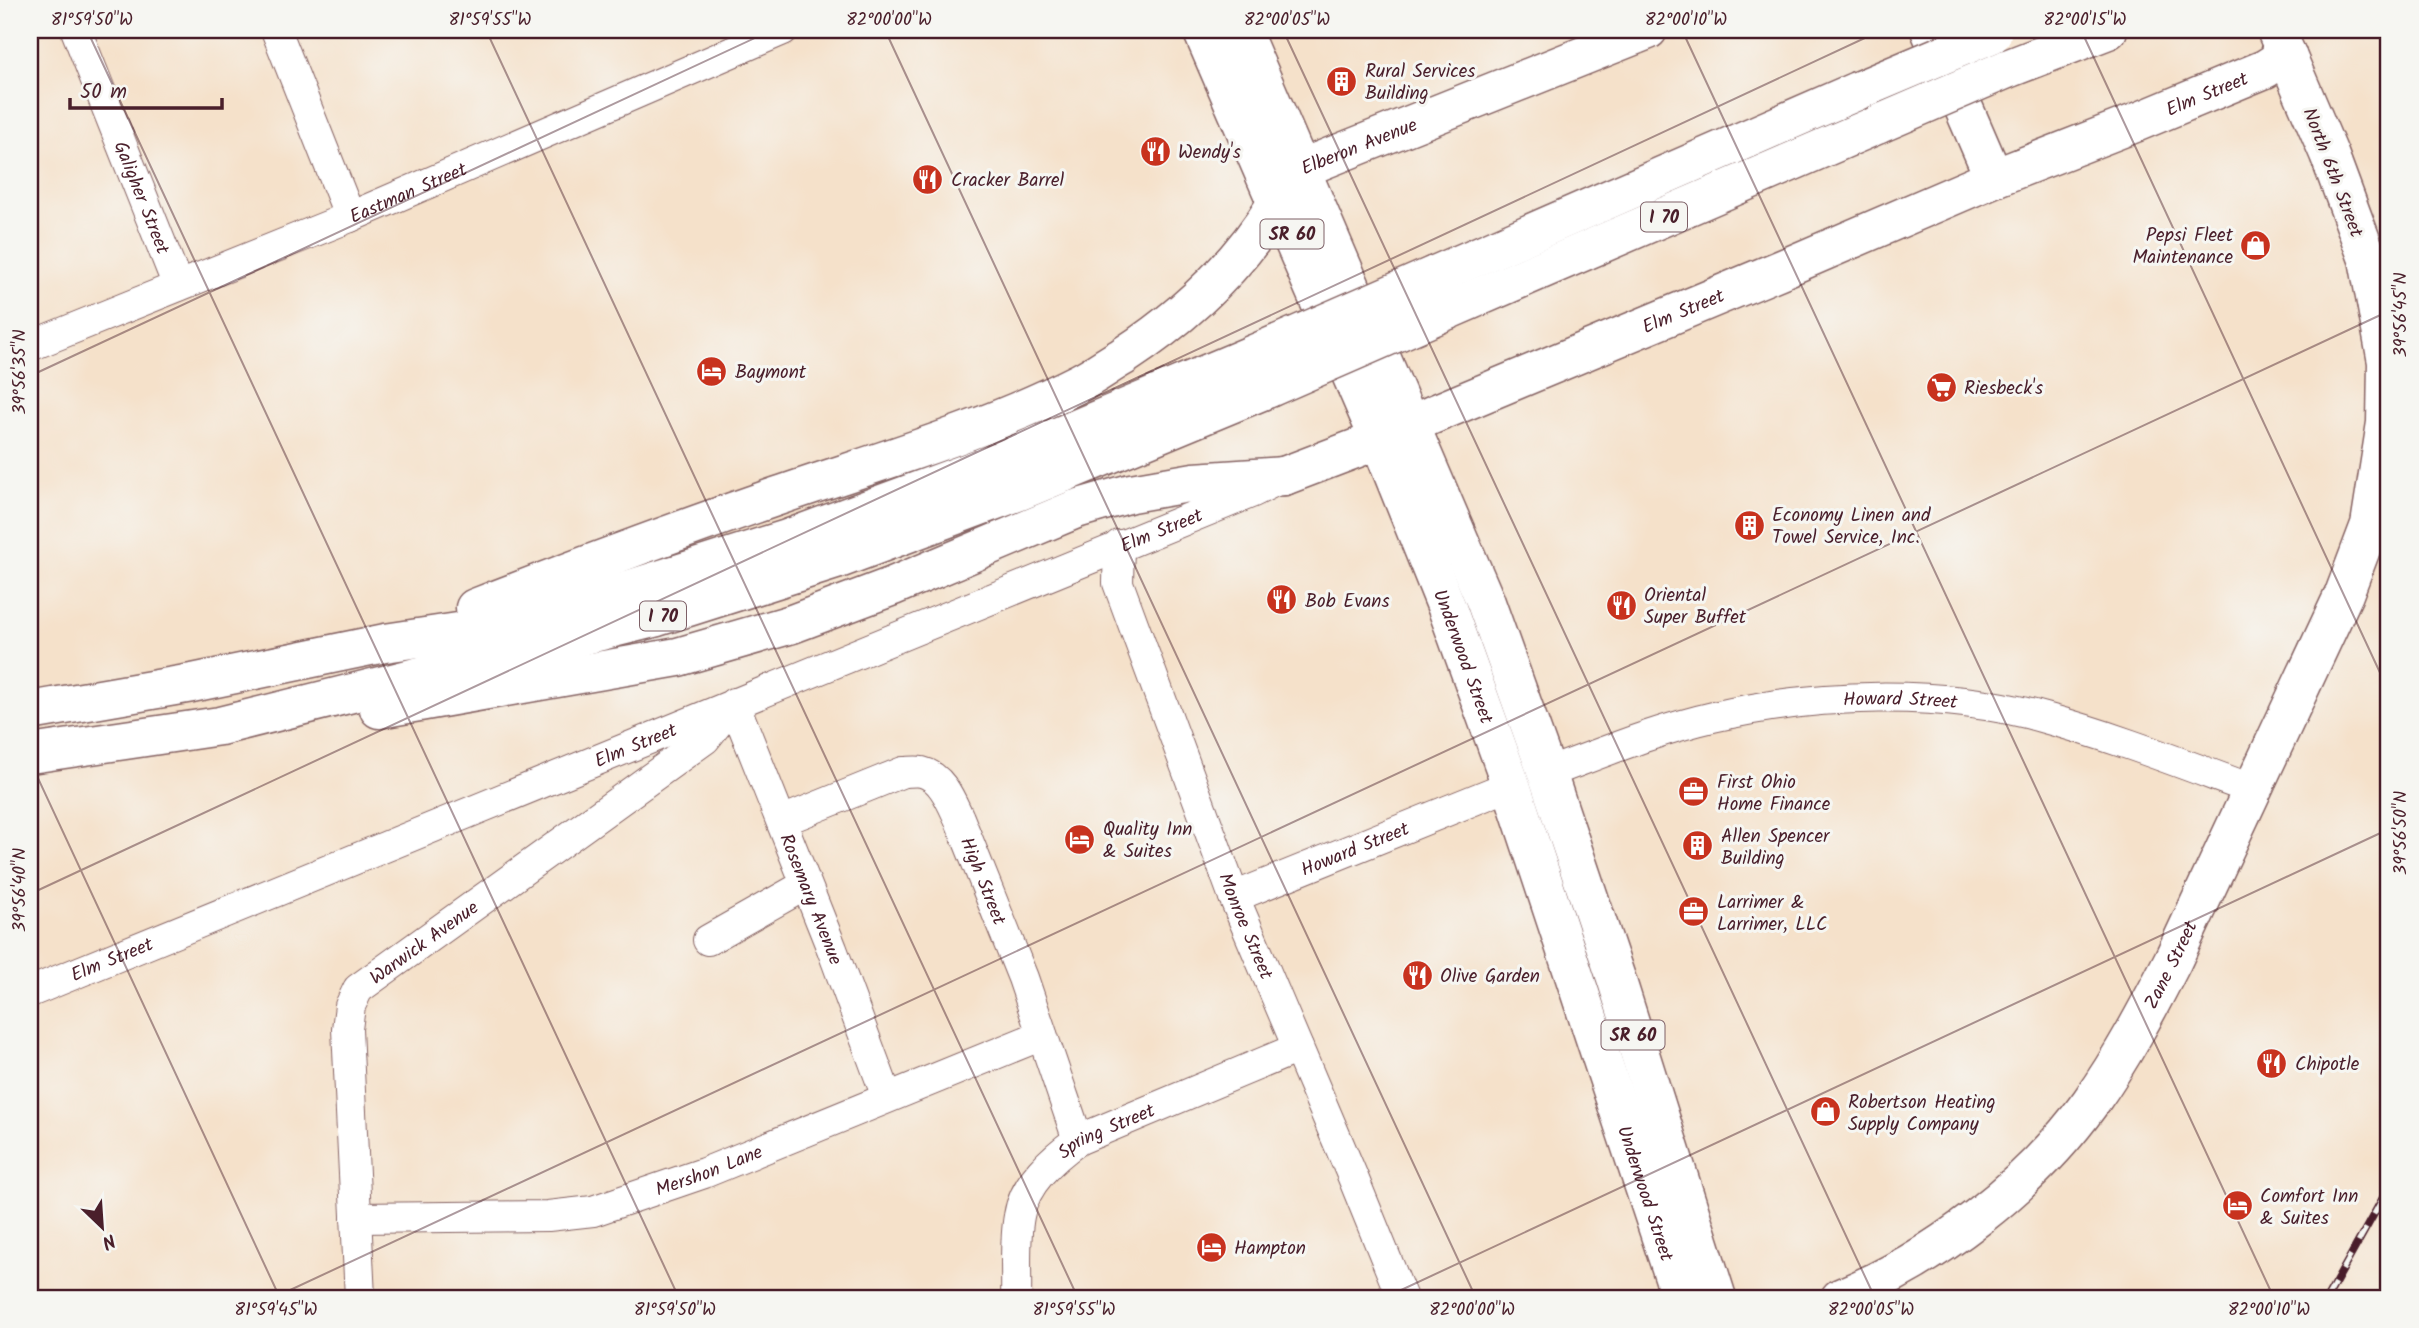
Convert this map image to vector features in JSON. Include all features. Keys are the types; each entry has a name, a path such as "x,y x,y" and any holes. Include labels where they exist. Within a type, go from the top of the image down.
{"main road":[{"name":"Underwood Street","path":"1202,30 1278,201 1485,600 1616,978 1717,1298"},
{"name":"Underwood Street","path":"1241,30 1300,169 1395,431 1447,608 1511,785 1681,1298"},
{"name":"Elberon Avenue","path":"385,643 650,540 1008,416 1084,381 1159,333 1205,293 1259,233 1300,169 1648,30"},
{"path":"1930,30 1994,178"},
{"name":"I 70","path":"30,711 192,683 385,643 478,629 624,591 787,539 1007,458 1448,310 2007,69 2108,30"},
{"name":"I 70","path":"30,754 220,726 657,617 836,559 1020,491 1262,371 1435,275 1997,32"},
{"name":"Elm Street","path":"1284,476 1994,178 2135,124 2253,74 2281,42"},
{"name":"North 6th Street","path":"2281,42 2329,154 2368,259 2387,362 2380,528"},
{"path":"220,726 403,706 678,657 792,624 892,586 1076,509 1131,493 1194,482 1284,476"},
{"name":"Zane Street","path":"1840,1298 1876,1282 1922,1255 1974,1219 2032,1168 2088,1105 2118,1062 2151,1003 2344,594 2380,528"}],"street":[{"name":"Galigher Street","path":"76,30 178,286"},
{"path":"276,30 350,217"},
{"name":"Eastman Street","path":"30,346 350,217 783,30"},
{"name":"Elm Street","path":"30,992 1252,492 1284,476"},
{"name":"Monroe Street","path":"1119,545 1118,583 1234,897 1402,1298"},
{"name":"Howard Street","path":"1547,773 1636,739 1711,717 1767,706 1830,699 1900,699 1988,706 2044,717 2251,789"},
{"name":"Rosemary Avenue","path":"734,703 832,949 887,1097"},
{"name":"Warwick Avenue","path":"359,1298 347,1029 350,1006 358,989 705,739 734,703"},
{"name":"High Street","path":"782,821 904,772 922,772 938,782 950,798 959,818 1023,978 1078,1140"},
{"name":"Howard Street","path":"1234,897 1511,785"},
{"path":"708,940 805,885"},
{"name":"Mershon Lane","path":"356,1218 548,1216 593,1211 704,1173 1042,1035"},
{"name":"Spring Street","path":"1016,1298 1019,1214 1032,1184 1056,1156 1078,1140 1298,1048"}],"railway":[{"path":"2327,1298 2389,1187"}],"place":[{"name":"Rural Services Building","path":"1342,81"},
{"name":"Wendy's","path":"1155,151"},
{"name":"Cracker Barrel","path":"928,179"},
{"name":"Pepsi Fleet Maintenance","path":"2256,245"},
{"name":"Baymont","path":"712,371"},
{"name":"Riesbeck's","path":"1941,387"},
{"name":"Economy Linen and Towel Service, Inc.","path":"1749,525"},
{"name":"Bob Evans","path":"1282,600"},
{"name":"Oriental Super Buffet","path":"1621,605"},
{"name":"First Ohio Home Finance","path":"1694,792"},
{"name":"Quality Inn & Suites","path":"1080,839"},
{"name":"Allen Spencer Building","path":"1698,846"},
{"name":"Larrimer & Larrimer, LLC","path":"1694,912"},
{"name":"Olive Garden","path":"1417,975"},
{"name":"Chipotle","path":"2272,1063"},
{"name":"Robertson Heating Supply Company","path":"1825,1112"},
{"name":"Comfort Inn & Suites","path":"2237,1206"},
{"name":"Hampton","path":"1211,1247"}]}
